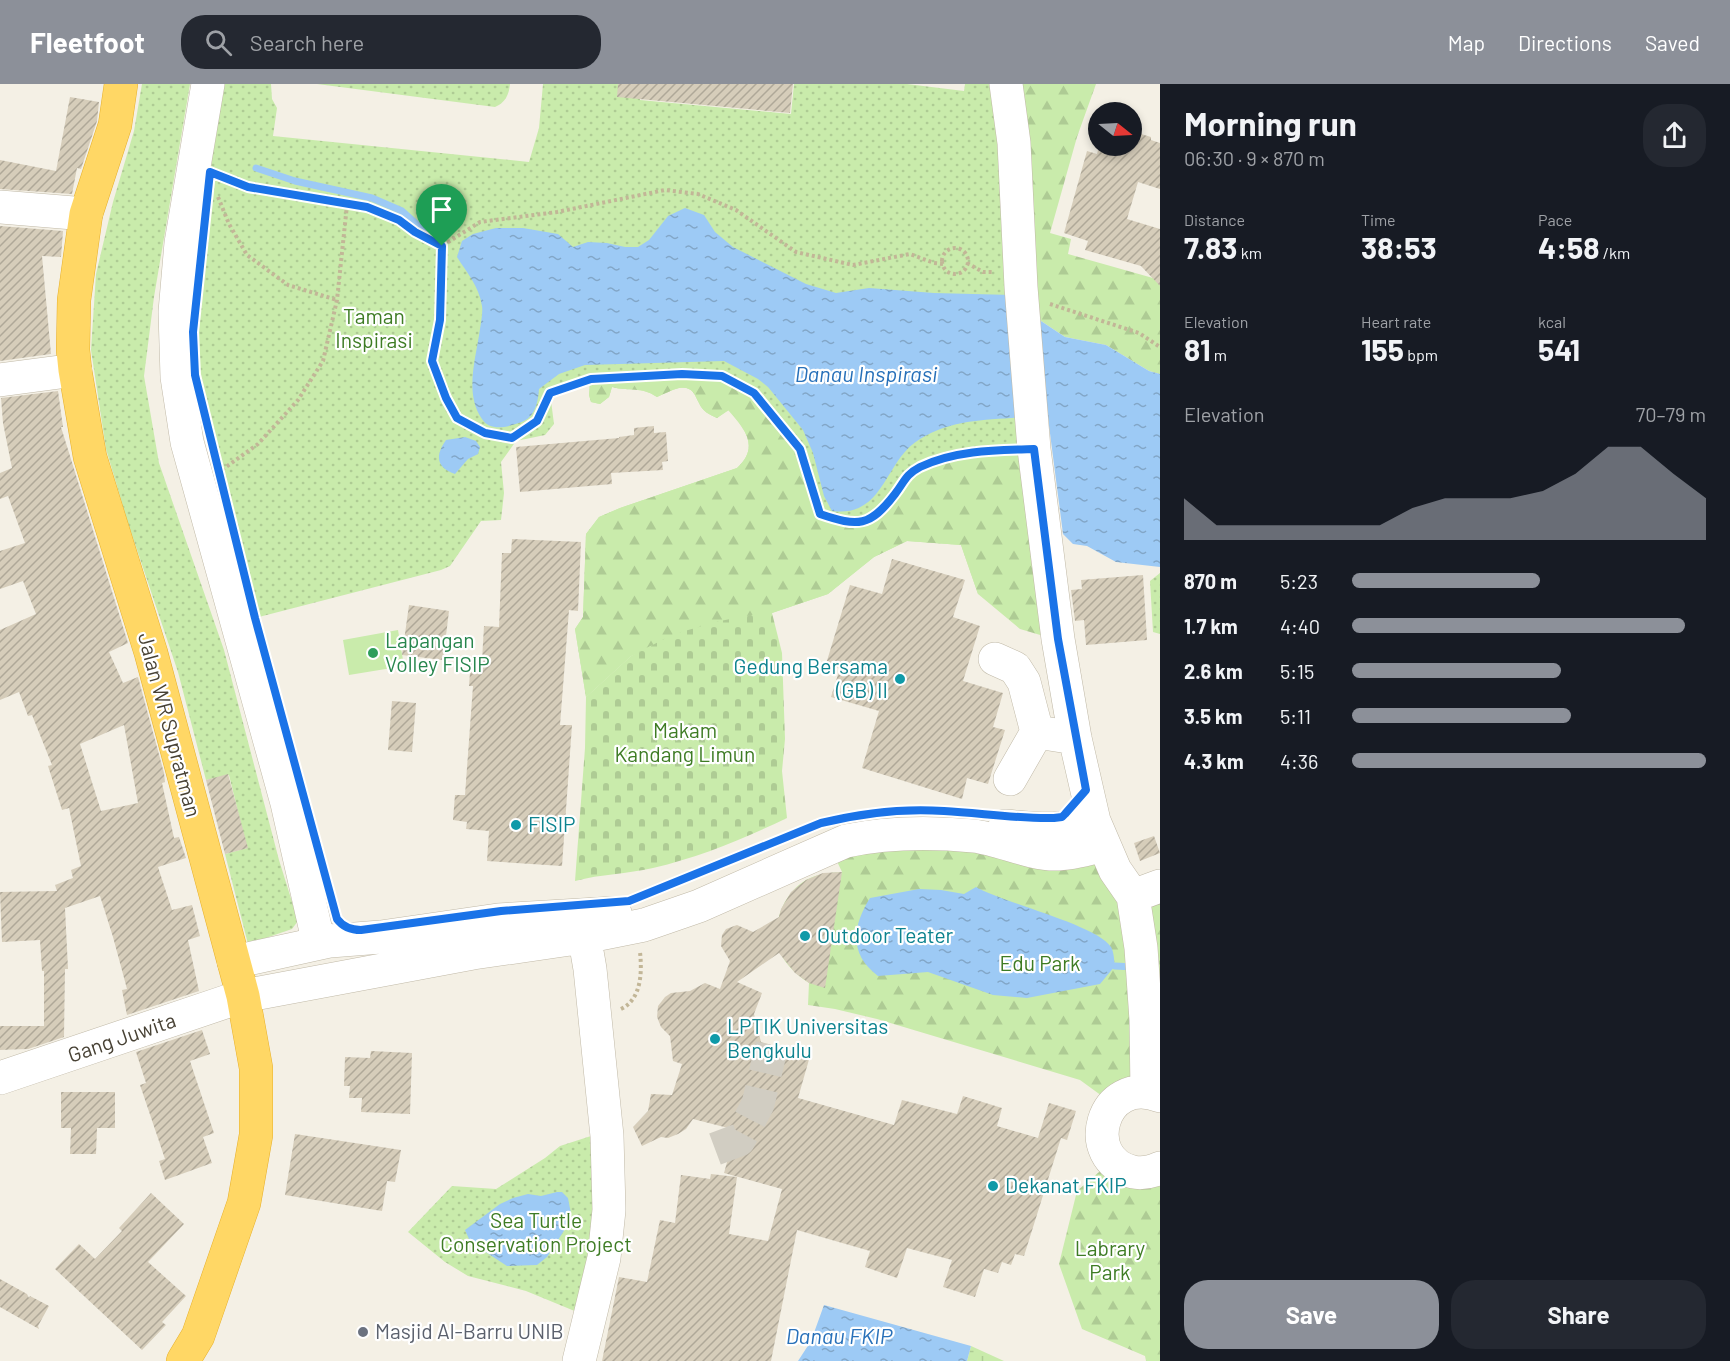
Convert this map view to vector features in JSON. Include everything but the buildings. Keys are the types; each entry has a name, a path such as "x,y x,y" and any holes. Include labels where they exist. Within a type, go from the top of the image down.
{"highway":[{"name":"Jalan WR Supratman","path":"122,84 115,125 86,214 74,300 75,370 90,457 151,653 243,996 256,1068 256,1135 244,1203 198,1336 183,1361"}],"street":[{"path":"208,84 202,170 181,243 175,312 177,377 187,442 287,803 316,931 322,938 330,941"},
{"path":"1006,84 1014,143 1021,279 1034,449 1044,541 1075,738 1099,833 1114,870 1147,891 1142,967 1153,1094 1136,1092 1126,1095 1113,1104 1102,1126 1102,1138 1105,1150 1122,1168 1146,1173 1160,1168"},
{"path":"0,207 86,214"},
{"path":"0,380 75,370"},
{"path":"995,659 1015,668 1024,682 1037,732 1010,779"},
{"path":"1037,732 1075,738"},
{"path":"234,962 330,941 381,937 498,920 582,926 612,913 644,906 693,889 743,866 824,834 853,827 947,819 1047,830 1077,827 1099,833"},
{"path":"579,1361 604,1258 609,1210 607,1136 590,969 582,926"},
{"name":"Gang Juwita","path":"0,1078 243,996 473,953 582,926"}],"path":[{"path":"202,170 248,187 367,207 399,220 415,232 442,246"},
{"path":"202,170 247,255 288,285 337,300"},
{"path":"442,246 480,222 557,212 664,190 698,194 736,210 796,252 853,265 910,254 943,264 951,273 963,270 967,263 966,255 961,249 952,248 943,256 943,264"},
{"path":"216,462 219,472 258,444 298,400 323,361 337,300 346,205"},
{"path":"442,246 440,320 432,361 446,398 457,418 485,433 512,438 537,421 550,393 591,379 682,374 722,376 754,393 800,449 820,514 842,522 864,522 877,515 897,492 906,475 941,459 995,450 1034,449"},
{"path":"1021,279 1045,302 1139,333 1160,347"},
{"path":"615,1012 626,1007 637,992 641,974 638,942"}],"green space":[{"path":"142,84 190,84 154,297 144,376 159,463 224,650 279,860 298,921 292,929 248,944 225,854 247,848 229,775 206,780 178,672 128,523 106,449 91,350 96,274 113,202 134,131"},
{"name":"Taman Inspirasi","path":"220,84 271,84 272,99 277,108 273,136 529,162 539,128 543,84 641,84 640,100 791,114 794,84 907,84 964,91 965,84 999,84 1034,413 978,594 961,545 907,541 874,557 828,594 772,613 747,616 631,656 586,697 575,629 583,617 586,534 599,517 737,468 748,453 749,445 748,438 740,424 728,410 717,418 712,416 702,408 690,389 679,388 657,397 640,390 612,387 609,397 600,404 591,402 590,379 550,393 554,424 545,435 516,441 501,462 504,493 501,520 481,521 450,566 255,618 195,375 193,332"},
{"path":"317,84 510,84 506,98 495,107"},
{"path":"1015,84 1096,84 1077,137 1050,233 1071,239 1068,254 1160,280 1160,374 1149,371 1106,345 1065,337 1035,317"},
{"path":"682,374 722,376 754,393 800,449 820,514 845,521 855,522 873,518 889,503 906,475 930,462 963,454 1026,449 1047,637 1020,629 978,594 961,545 907,541 874,557 828,594 772,613 720,621 674,634 631,656 586,697 575,629 583,617 586,534 599,517 737,468 748,453 749,445 745,431 729,410 717,418 712,416 702,408 690,389 679,388 657,397 640,390 612,387 609,397 600,404 591,402 589,395 591,379"},
{"path":"1160,573 1160,634 1153,632 1150,581"},
{"name":"Makam Kandang Limun","path":"772,613 782,653 785,739 782,771 787,818 738,840 670,864 575,881 585,748 586,697 631,656 674,634 720,621"},
{"name":"Lapangan Volley FISIP","path":"398,630 404,666 349,675 343,640"},
{"name":"Edu Park","path":"901,842 1107,855 1115,870 1160,886 1160,1096 1113,1104 1080,1080 877,1019 808,1005 809,983 790,968 780,951 777,940 777,928 783,906 789,896 806,880 828,873 842,872 834,855"},
{"name":"Sea Turtle Conservation Project","path":"591,1136 598,1210 577,1312 526,1291 468,1276 445,1262 408,1232 452,1186 496,1189 560,1146"},
{"name":"Labrary Park","path":"1113,1160 1160,1168 1160,1361 1146,1361 1145,1356 1082,1329 1059,1264 1077,1191"},
{"path":"971,1346 1004,1361 967,1361"}],"water":[{"name":"Danau Inspirasi","path":"685,208 704,215 715,232 733,247 806,284 836,293 869,288 934,293 1013,295 1023,417 957,424 932,432 908,448 874,497 863,506 850,511 832,511 824,496 813,453 803,430 768,387 758,379 724,361 585,365 559,374 539,389 534,411 524,421 502,427 486,423 477,409 472,387 482,306 475,286 457,257 462,241 473,234 496,228 523,228 558,234 573,247 588,242 638,247 649,240 668,216"},
{"path":"1035,317 1065,337 1106,345 1149,371 1160,374 1160,567 1116,562 1087,546 1073,544 1063,534"},
{"path":"465,437 476,441 480,447 478,454 468,459 455,474 441,464 440,451 446,440"},
{"path":"976,887 1088,931 1111,947 1115,966 1100,984 1027,998 993,995 928,972 878,976 862,959 856,940 857,930 870,898 919,889 964,894"},
{"path":"562,1192 568,1198 571,1214 569,1223 547,1257 537,1265 507,1266 469,1239 465,1230 500,1204 528,1194 541,1196"},
{"name":"Danau FKIP","path":"824,1305 971,1346 967,1361 798,1361 811,1341"}],"waterway":[{"path":"256,168 295,181 372,198 402,211 420,227 438,237"},
{"path":"1115,966 1134,967"}],"tunnel":[{"path":"715,1149 739,1140 758,1104 772,1045"}],"place":[{"name":"Lapangan Volley FISIP","path":"373,653"},
{"name":"Gedung Bersama (GB) II","path":"900,679"},
{"name":"FISIP","path":"516,825"},
{"name":"Outdoor Teater","path":"805,936"},
{"name":"LPTIK Universitas Bengkulu","path":"715,1039"},
{"name":"Dekanat FKIP","path":"993,1186"},
{"name":"Masjid Al-Barru UNIB","path":"363,1332"}],"route":[{"path":"210,172 248,187 367,207 399,220 415,232 442,246 440,320 432,361 446,398 457,418 485,433 512,438 537,421 550,393 591,379 682,374 722,376 754,393 800,449 820,514 842,522 864,522 877,515 897,492 906,475 941,459 995,450 1034,449 1058,639 1086,790 1065,814 1062,817 1041,819 942,810 887,811 854,815 821,823 629,901 501,911 361,930 352,930 340,923 337,919 255,618 195,375 193,332 210,172"}]}
